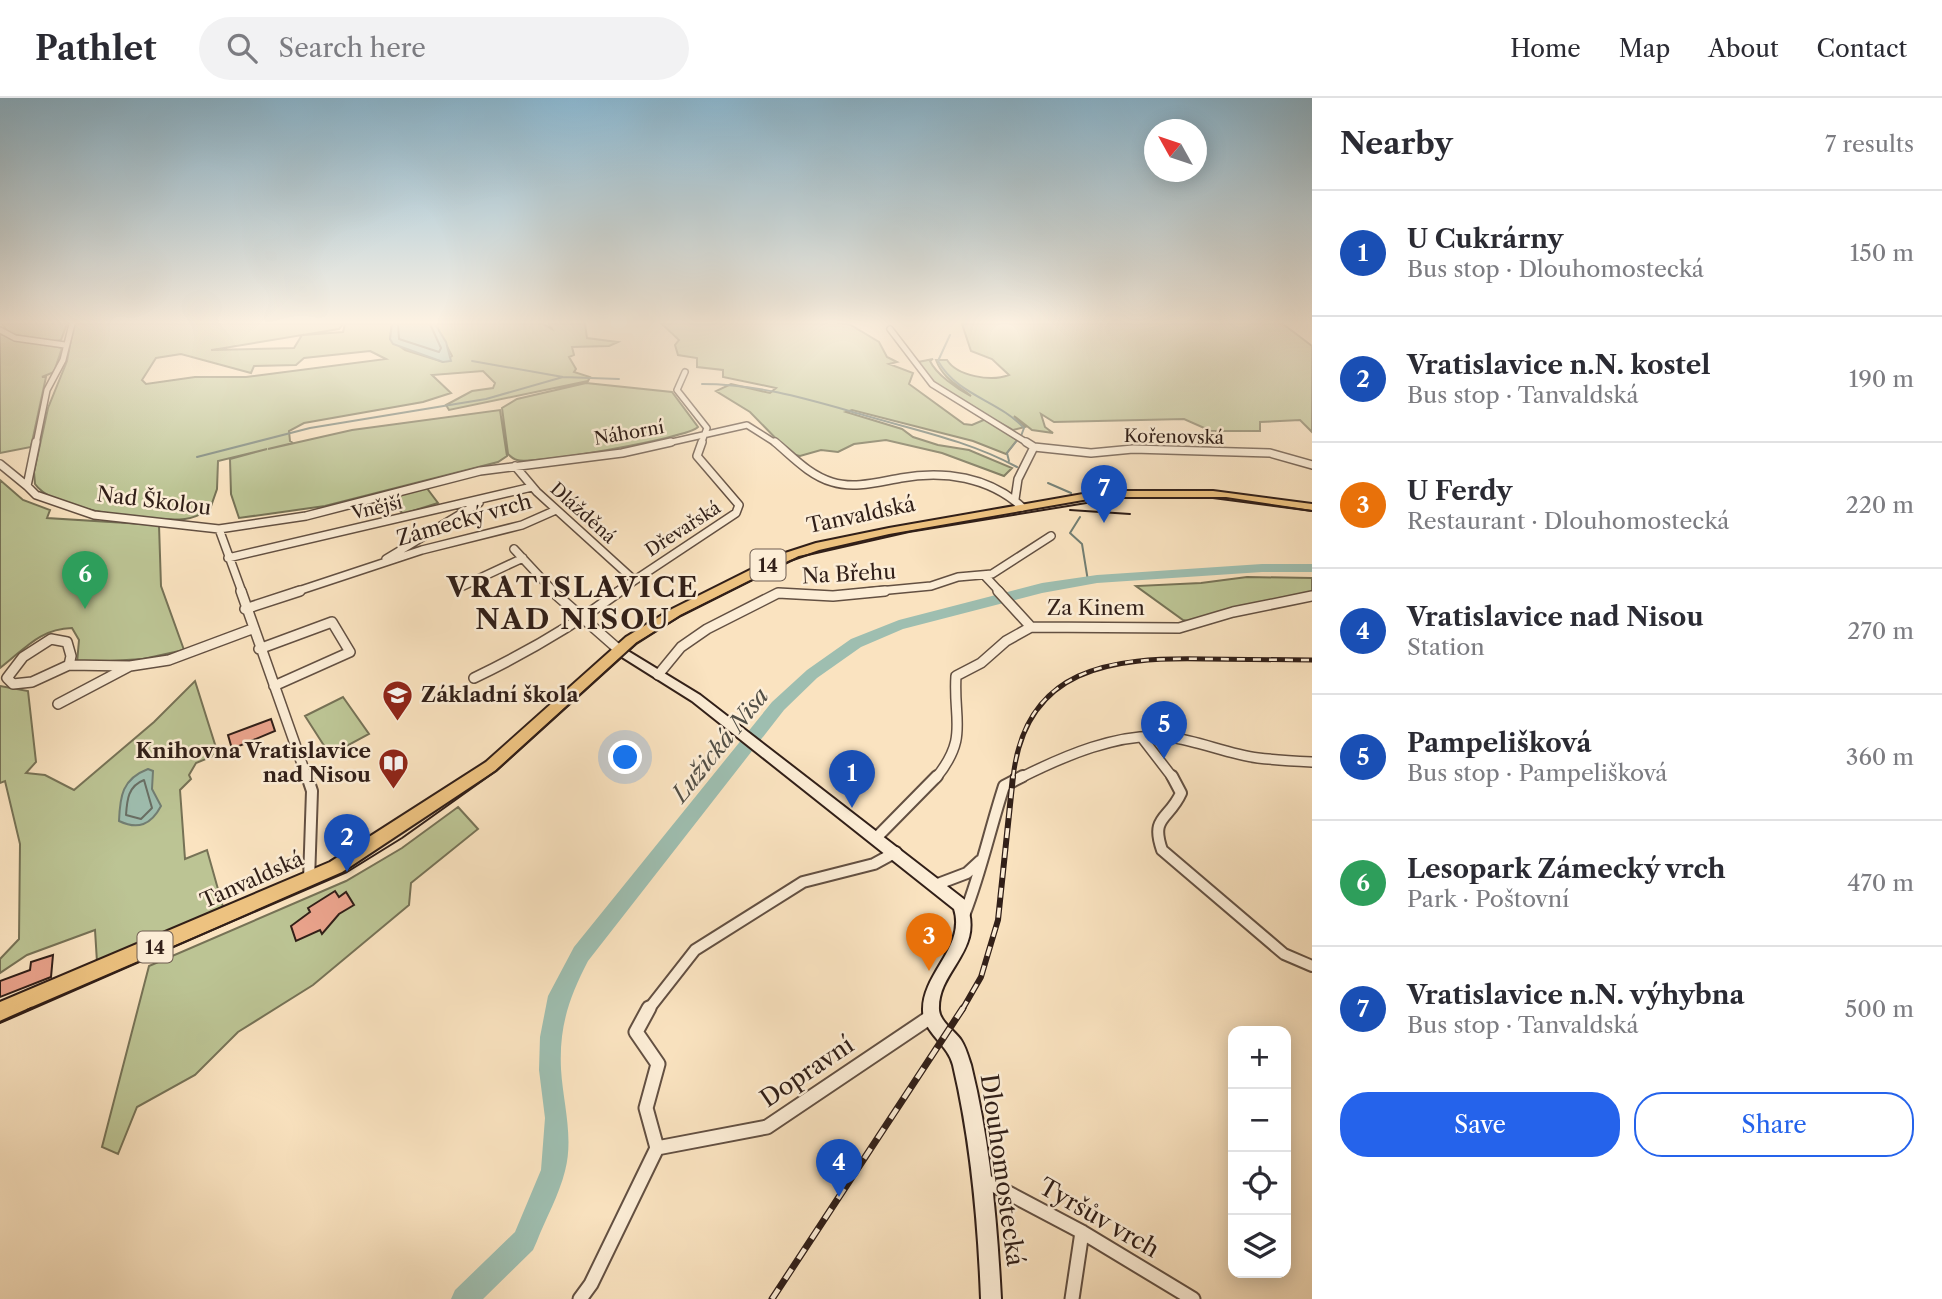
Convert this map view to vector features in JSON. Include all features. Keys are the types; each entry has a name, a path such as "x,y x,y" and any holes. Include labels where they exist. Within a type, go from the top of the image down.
{"main road":[{"name":"Tanvaldská","path":"0,1012 309,880 371,846 491,766 618,649 676,612 795,553 1019,503 1100,494 1159,492 1234,495 1312,507"}],"street":[{"path":"27,486 47,390 52,380"},
{"path":"681,380 677,390 707,428 706,433"},
{"path":"928,380 1034,447 1018,479 1019,503"},
{"name":"Náhorní","path":"219,529 294,519 468,474 622,453 740,425 754,427 810,471 830,482 861,485 931,475 981,482 1019,503"},
{"name":"Dřevařská","path":"474,678 534,649 738,510 739,505 697,456 697,450 706,433"},
{"name":"Kořenovská","path":"1034,447 1091,453 1133,449 1270,453 1312,465"},
{"name":"Nad Školou","path":"0,464 36,495 50,501 94,514 219,529 259,649 312,791 309,880"},
{"name":"Dlážděná","path":"515,466 556,510 634,580"},
{"name":"Vnější","path":"228,558 532,487"},
{"name":"Zámecký vrch","path":"382,563 392,553 489,497"},
{"name":"Zámecký vrch","path":"245,609 382,563 481,538 556,510"},
{"name":"Na Břehu","path":"658,675 681,646 707,629 778,593 833,596 918,587 984,575 1003,569 1051,536"},
{"path":"514,548 581,619 618,649 696,698 938,884 965,913"},
{"path":"463,586 523,558"},
{"path":"984,575 1031,627"},
{"name":"Za Kinem","path":"877,837 924,792 947,760 959,733 956,676 981,663 1006,641 1031,627 1179,628 1208,622 1234,612 1312,596"},
{"path":"259,649 332,622 350,652 274,686"},
{"path":"69,665 71,656 67,642 51,639 23,657 7,674 7,681 27,684 69,665 130,666 169,660 252,629"},
{"path":"58,704 130,666"},
{"path":"932,1016 933,1000 962,933 965,913 980,875 980,861 1004,786 1062,757 1104,744 1168,737 1257,758 1312,762"},
{"path":"1143,739 1170,772 1181,793 1179,800 1157,821 1154,833 1162,850 1284,954 1312,966"},
{"path":"580,1299 591,1284 657,1148 646,1108 658,1065 636,1032 653,1002 695,950 803,881 874,864 896,852"},
{"path":"938,884 967,873 980,861"},
{"name":"Dopravní","path":"657,1148 767,1127 932,1016"},
{"name":"Dlouhomostecká","path":"932,1016 955,1045 960,1058 982,1179 992,1299"},
{"name":"Tyršův vrch","path":"982,1179 1082,1232 1193,1299"},
{"path":"1072,1299 1082,1232"}],"green space":[{"path":"0,380 45,380 31,447 0,453"},
{"path":"59,380 142,380 146,384 174,380 437,380 451,393 423,402 304,423 289,431 290,441 293,443 268,449 352,430 500,410 507,456 498,462 325,506 239,518 231,494 230,459 267,449 218,461 217,489 210,509 185,519 151,519 82,508 45,493 35,484 34,472 48,408"},
{"path":"492,380 588,380 449,410 446,405 472,391 493,388 495,383"},
{"path":"738,380 910,380 909,384 964,424 972,425 986,419 1017,440 1006,454 973,441 852,410 846,412 902,429 913,437 938,445 969,450 1012,468 1004,476 942,453 886,440 854,444 838,452 821,450 800,456 791,454 750,412 716,391 731,384 770,393 776,388"},
{"path":"932,380 947,380 971,396 951,380 1312,380 1312,432 1300,420 1260,422 1260,431 1211,431 1184,419 1054,422 1041,414 1045,427 1053,433 1032,430 1014,416 1025,427 1013,430 948,393"},
{"path":"586,383 672,392 698,427 668,438 579,455 516,460 508,454 502,408 517,399"},
{"path":"0,480 23,500 50,510 47,518 159,525 161,586 184,650 143,659 77,663 79,640 72,628 60,629 41,636 0,668"},
{"path":"426,487 438,503 403,514 389,498"},
{"path":"1247,577 1312,578 1312,594 1193,622 1183,620 1136,586 1201,583"},
{"path":"195,681 218,754 196,763 189,775 191,779 180,790 185,859 207,850 223,907 97,962 95,930 27,955 0,973 0,959 19,939 20,844 5,781 0,783 0,686 28,691 36,762 26,773 45,775 74,790 154,722"},
{"path":"343,697 369,734 330,755 305,716"},
{"path":"458,807 478,829 411,883 409,905 313,985 238,1032 195,1075 137,1107 118,1154 102,1147 149,966 346,881 402,848"}],"water":[{"path":"148,769 153,771 152,789 161,806 153,818 143,824 132,825 119,821 124,789 139,773"}],"building":[{"path":"271,719 275,731 232,749 228,735"},
{"path":"335,891 339,897 346,892 354,905 339,914 322,934 320,930 296,941 291,926 310,912 308,908"},
{"path":"53,955 51,977 0,997 0,981 30,970 31,962"}],"waterway":[{"path":"197,457 310,428 486,399 552,380"},
{"path":"954,380 1014,419 1024,428 1021,436"},
{"path":"702,384 782,393 821,403 960,443 1017,467"},
{"path":"1009,461 1007,453 1019,438"},
{"path":"1048,483 1071,493"},
{"path":"1080,517 1070,533 1082,544 1088,581"},
{"name":"Lužická Nisa","path":"464,1299 524,1241 553,1170 557,1118 550,1070 551,1037 559,996 581,954 778,706 812,674 856,643 899,625 1042,588 1097,579 1262,568 1312,568"}],"tram line":[{"path":"27,1010 347,872 402,838 496,771 637,643 681,616 799,557 909,532 1117,498 1226,498 1312,511"},
{"path":"1070,510 1130,514"},
{"path":"0,1022 32,1008"}],"railway":[{"path":"1013,778 1021,741 1035,712 1054,691 1078,676 1137,661 1312,660"},
{"path":"962,1010 981,977 998,920 1013,776"},
{"path":"772,1299 963,1008"}],"place":[{"name":"Vratislavice n.N. výhybna","path":"1104,523"},
{"name":"Lesopark Zámecký vrch","path":"85,609"},
{"name":"Základní škola","path":"398,722"},
{"name":"Pampelišková","path":"1164,759"},
{"name":"Knihovna Vratislavice nad Nisou","path":"394,790"},
{"name":"U Cukrárny","path":"852,808"},
{"name":"Vratislavice n.N. kostel","path":"347,872"},
{"name":"U Ferdy","path":"929,971"},
{"name":"Vratislavice nad Nisou","path":"839,1197"}],"district":[{"name":"VRATISLAVICE NAD NISOU","path":"573,603"}]}
